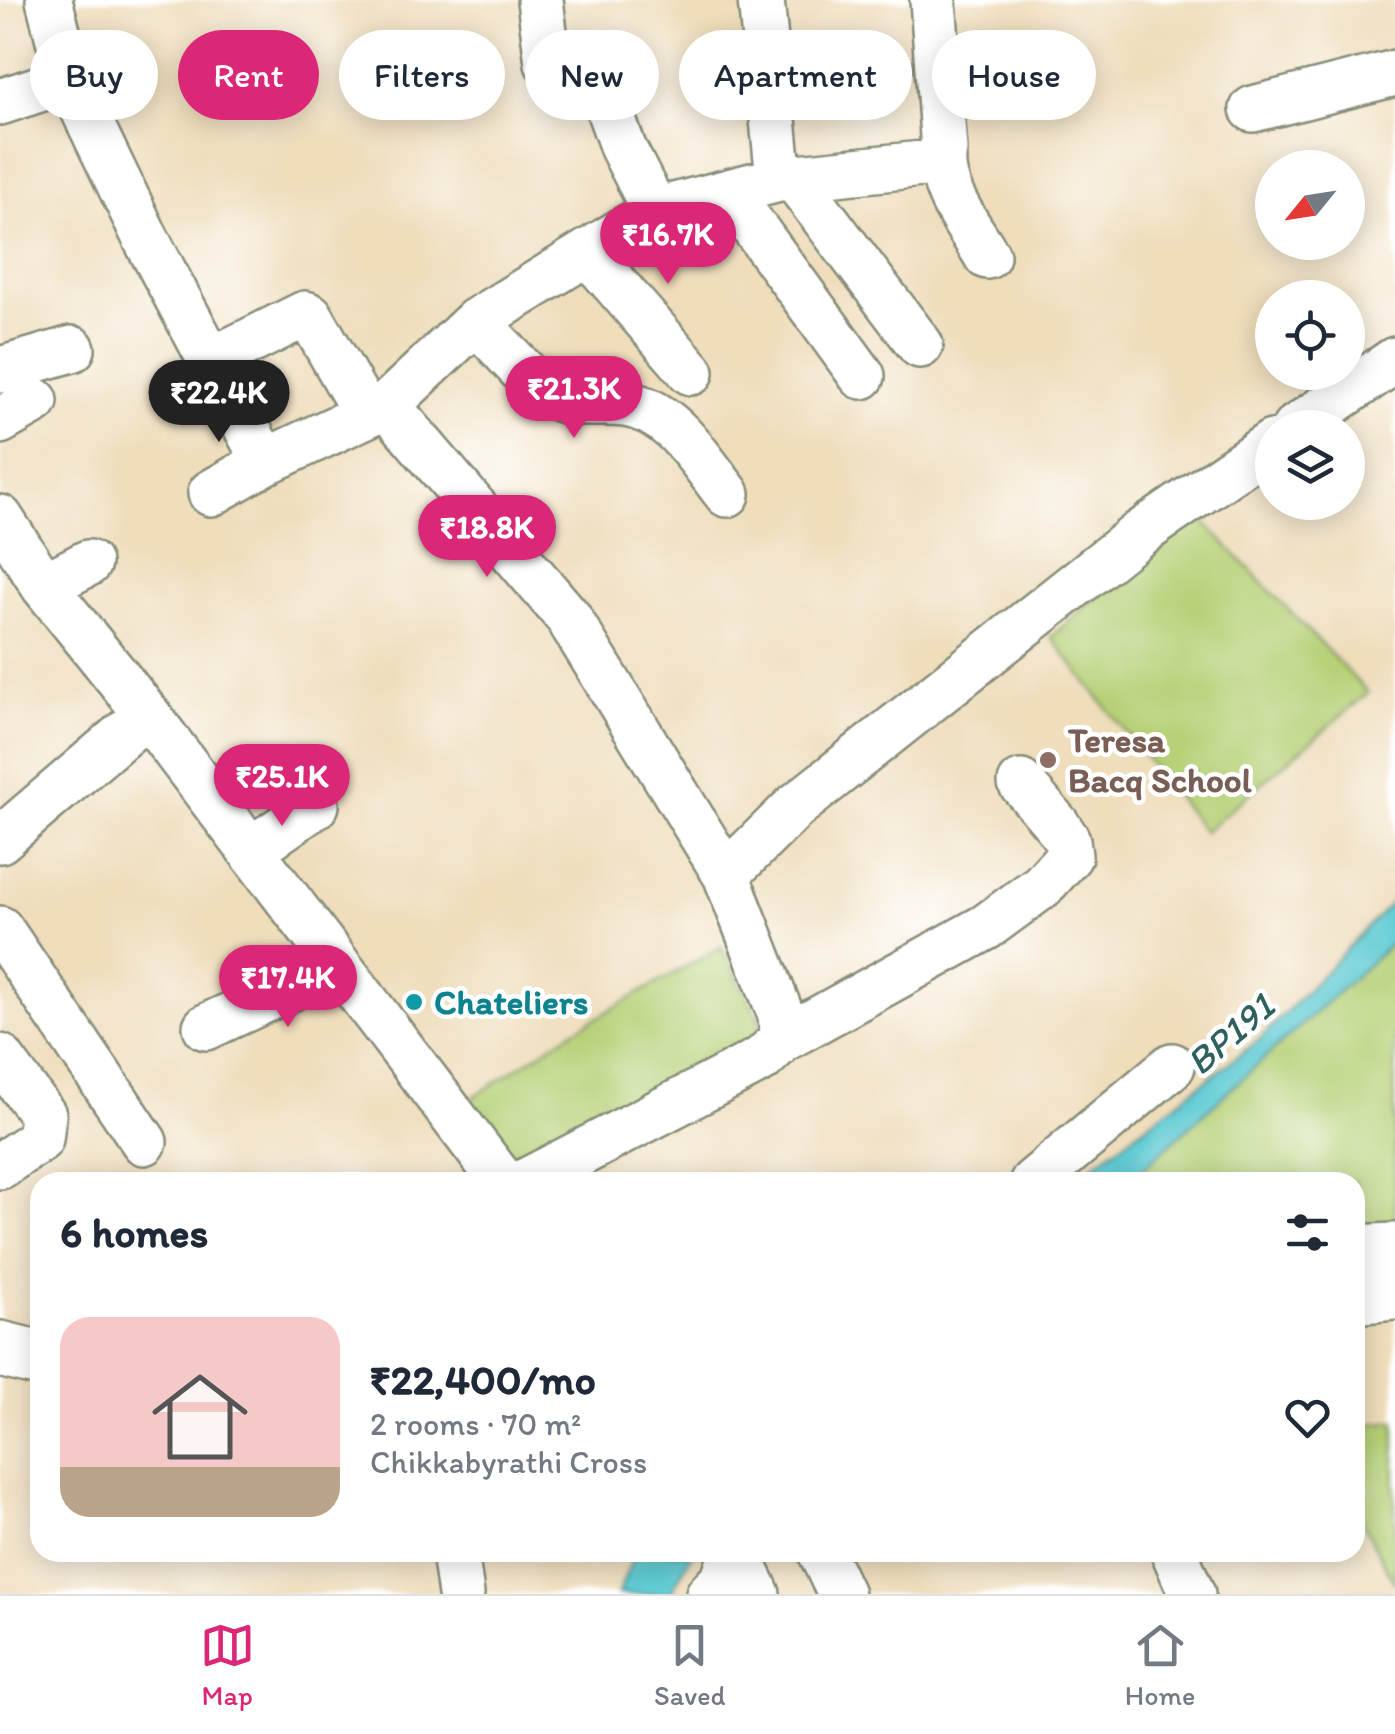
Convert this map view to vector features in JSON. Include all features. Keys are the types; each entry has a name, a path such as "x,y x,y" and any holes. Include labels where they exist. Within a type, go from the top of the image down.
{"main road":[{"path":"1365,1252 1395,1251"},
{"path":"1365,1295 1395,1292"},
{"path":"0,1348 30,1356"},
{"path":"0,1384 30,1392"}],"street":[{"path":"49,0 57,30"},
{"path":"540,0 544,30"},
{"path":"761,0 787,180 920,345"},
{"path":"934,0 942,162 950,192 988,256"},
{"path":"1253,109 1395,73"},
{"path":"0,102 30,92"},
{"path":"89,120 146,239 265,462"},
{"path":"612,120 656,211"},
{"path":"211,493 265,462 376,410 476,321 656,211 787,180 942,162"},
{"path":"728,192 862,376"},
{"path":"588,252 692,372"},
{"path":"210,361 305,314 310,316 376,410 568,616 726,875 781,1016 783,1039"},
{"path":"476,321 548,393 568,402 636,406 671,425 728,494"},
{"path":"0,370 72,348"},
{"path":"1321,410 1395,360"},
{"path":"726,875 796,806 1139,534 1255,455"},
{"path":"0,518 44,586 147,714 496,1172"},
{"path":"44,586 88,562"},
{"path":"0,840 147,714"},
{"path":"544,1172 762,1059 783,1039 986,927 1058,870 1070,856 1066,840 1021,783"},
{"path":"251,850 316,805"},
{"path":"0,929 144,1142"},
{"path":"206,1027 338,966"},
{"path":"0,1057 43,1115 44,1124 40,1139 0,1166"},
{"path":"1046,1172 1172,1066"},
{"path":"456,1562 461,1594"},
{"path":"709,1594 723,1580 731,1562"},
{"path":"741,1562 757,1594"},
{"path":"826,1562 841,1594"},
{"path":"1178,1562 1192,1594"}],"green space":[{"path":"1194,511 1368,693 1204,832 1051,637"},
{"path":"1395,940 1395,1224 1365,1227 1365,1172 1139,1172"},
{"path":"721,947 760,1021 760,1039 512,1170 469,1100 570,1033"},
{"path":"1395,1421 1395,1584 1365,1527 1365,1425"}],"water":[{"path":"1395,899 1395,940 1139,1172 1084,1172 1258,1041"},
{"path":"631,1562 688,1562 670,1594 618,1594"}],"place":[{"name":"Teresa Bacq School","path":"1048,760"},
{"name":"Chateliers","path":"414,1002"}],"water label":[{"name":"BP191","path":"1230,1034"}]}
